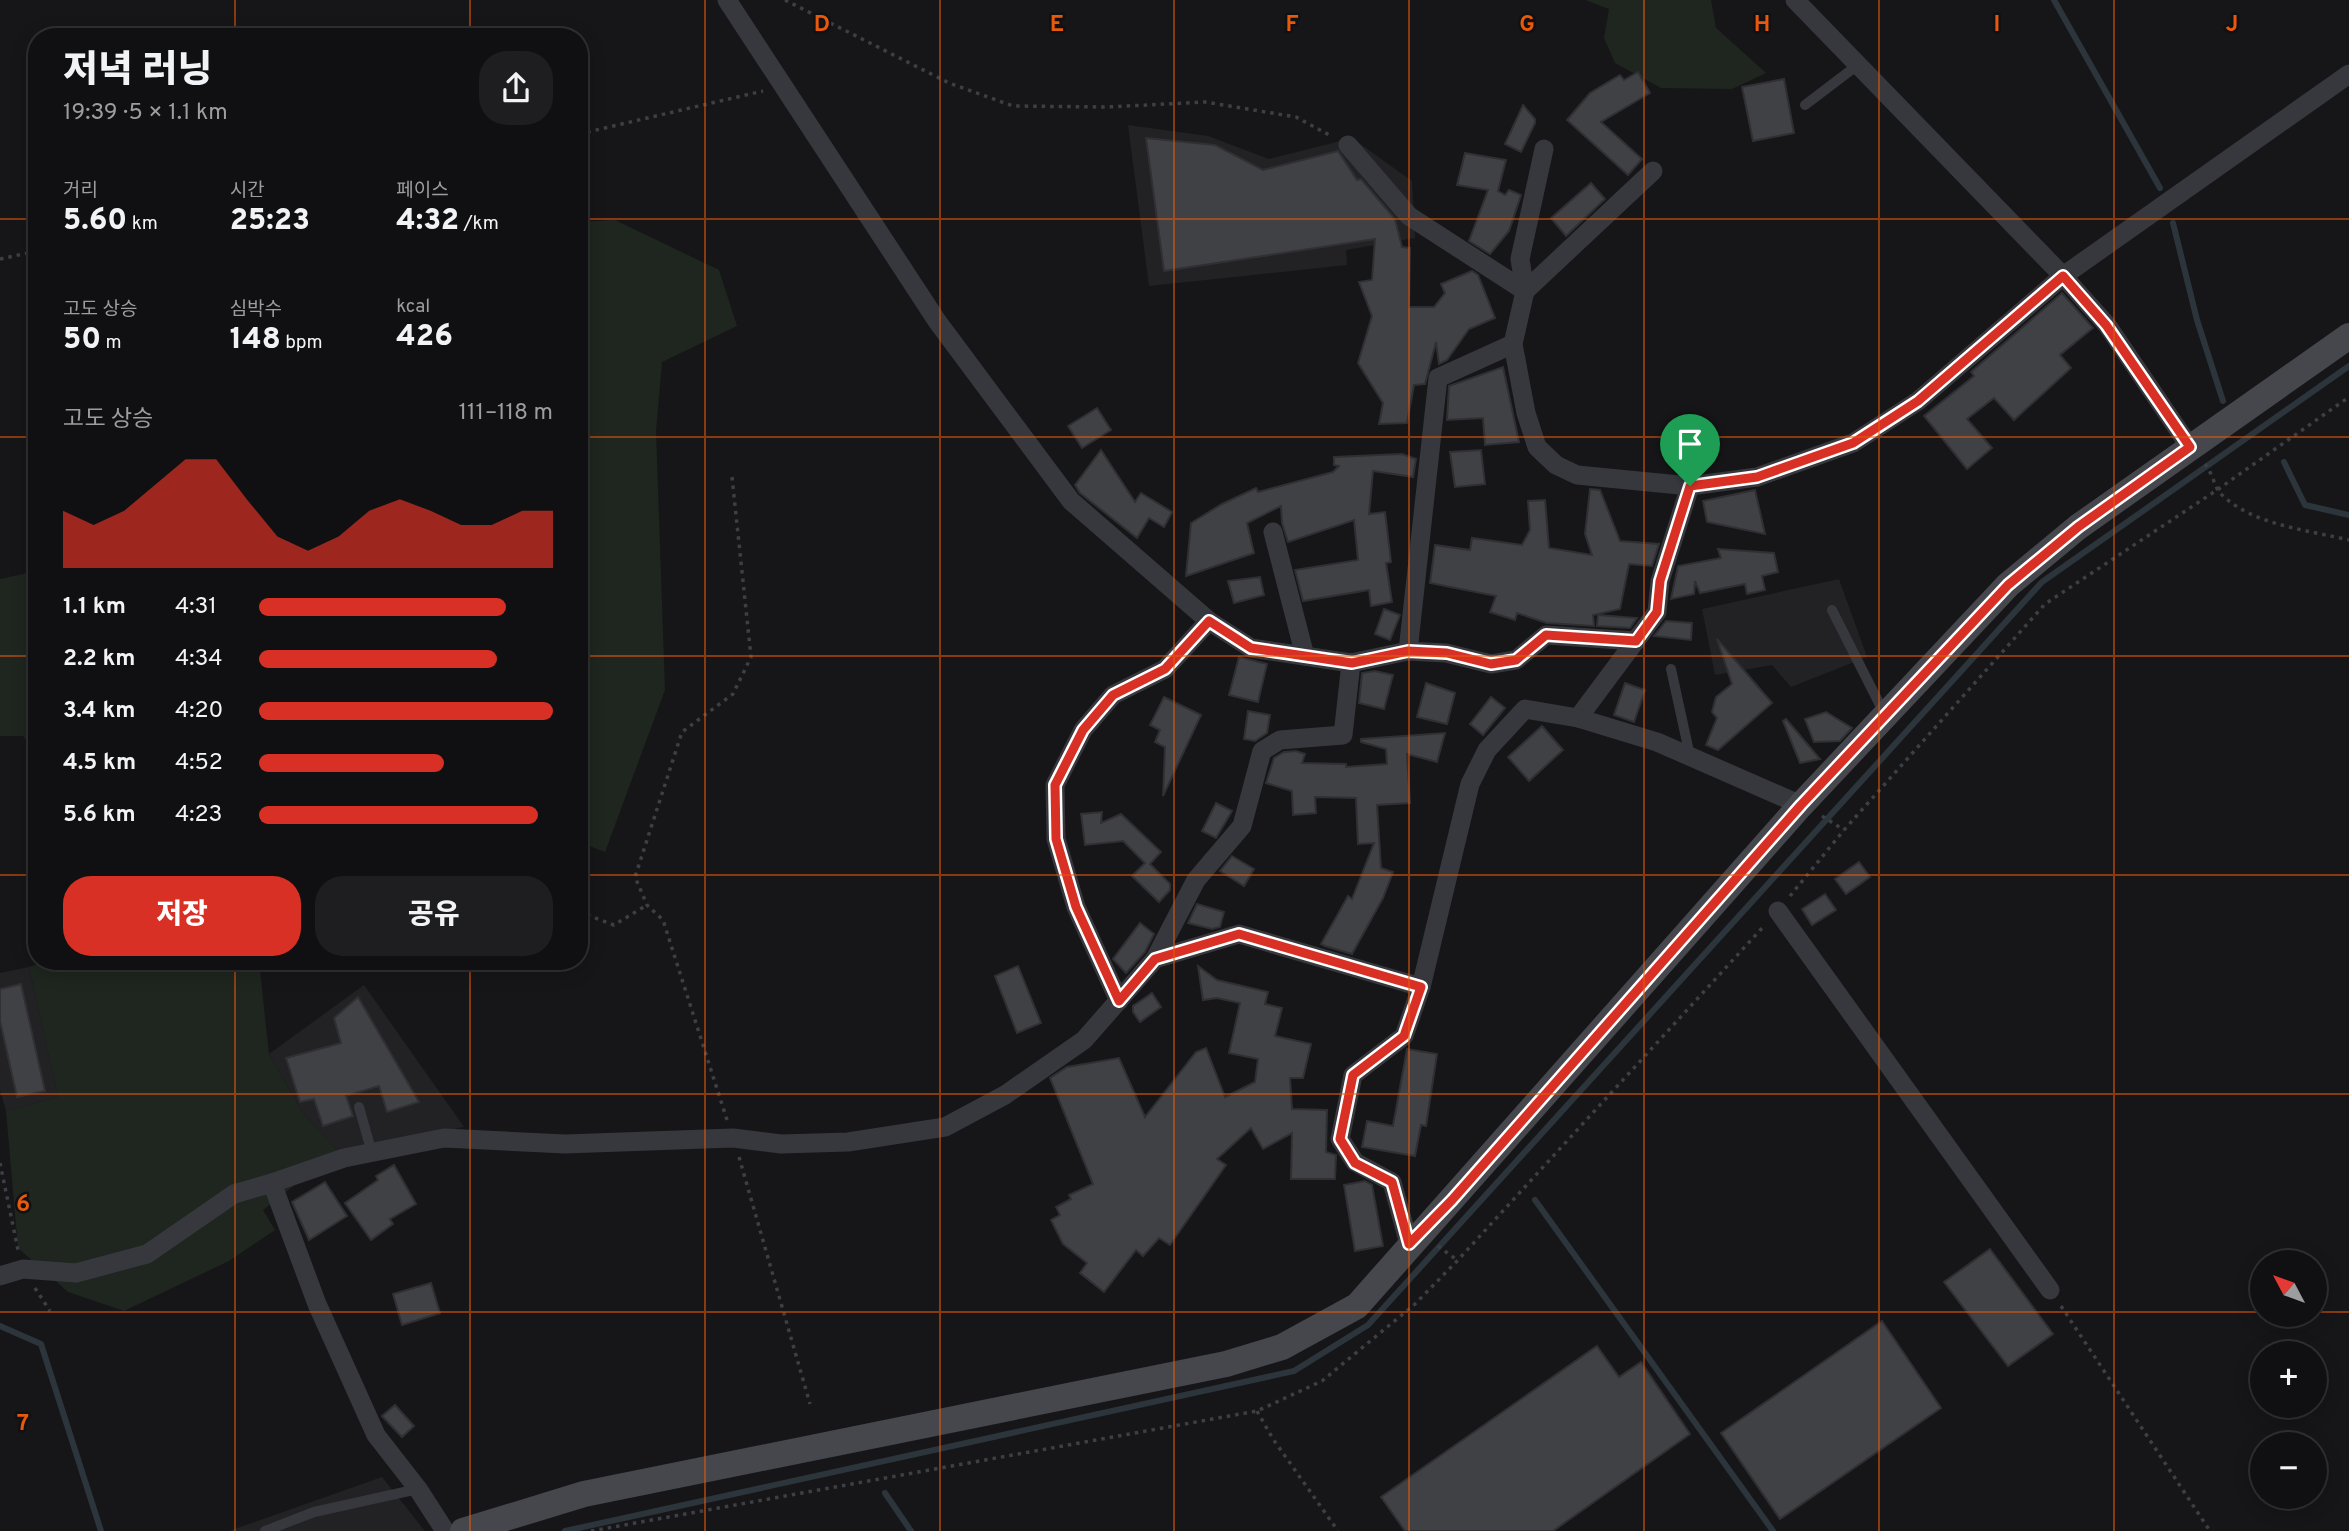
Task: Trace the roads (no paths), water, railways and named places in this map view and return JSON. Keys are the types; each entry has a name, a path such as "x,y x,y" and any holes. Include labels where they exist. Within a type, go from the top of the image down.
{"street":[{"path":"727,0 786,86 937,321 1071,501 1209,621 1251,648 1352,663 1408,651 1447,653 1491,664 1516,660 1546,635 1636,641"},
{"path":"1795,0 2063,276 2106,325 2190,447"},
{"path":"1544,149 1520,258 1525,290 1513,344 1526,413 1537,447 1556,464 1577,475 1690,486 1757,477 1853,443 1918,401 2063,276 2349,75"},
{"path":"1348,145 1409,216 1525,290"},
{"path":"1525,290 1653,171"},
{"path":"463,1531 584,1494 1226,1364 1282,1347 1357,1306 1409,1244 1462,1189 1808,808 1886,716 2008,585 2078,527 2349,337"},
{"path":"1408,651 1438,378 1513,344"},
{"path":"1578,718 1657,612 1660,581 1690,486"},
{"path":"1273,532 1305,656"},
{"path":"1119,1001 1076,907 1056,839 1055,785 1083,730 1113,695 1165,669 1209,621"},
{"path":"0,1276 23,1269 76,1273 147,1254 234,1194 344,1158 444,1138 565,1144 733,1138 781,1144 848,1142 946,1127 1005,1094 1084,1040 1119,1001 1155,959 1196,880 1242,826 1262,751 1280,740 1343,735 1352,663"},
{"path":"1409,1244 1392,1182 1355,1163 1340,1139 1353,1075 1404,1036 1421,987 1470,784 1487,750 1525,709 1578,718 1657,742 1808,808"},
{"path":"1778,911 2050,1290"},
{"path":"1155,959 1239,934 1421,987"},
{"path":"272,1183 317,1304 376,1435 418,1489 445,1531"}],"lane":[{"path":"1805,105 1859,64"},
{"path":"1832,610 1886,716"},
{"path":"1671,669 1690,757"},
{"path":"359,1107 372,1153"},
{"path":"265,1531 314,1512 418,1489"}],"waterway":[{"path":"2054,0 2160,188"},
{"path":"2173,223 2197,320 2223,401"},
{"path":"565,1531 1294,1371 1368,1325 2042,582 2349,366"},
{"path":"2284,462 2305,505 2349,515"},
{"path":"1535,1200 1773,1531"},
{"path":"0,1326 41,1344 101,1531"},
{"path":"885,1493 911,1531"}]}
